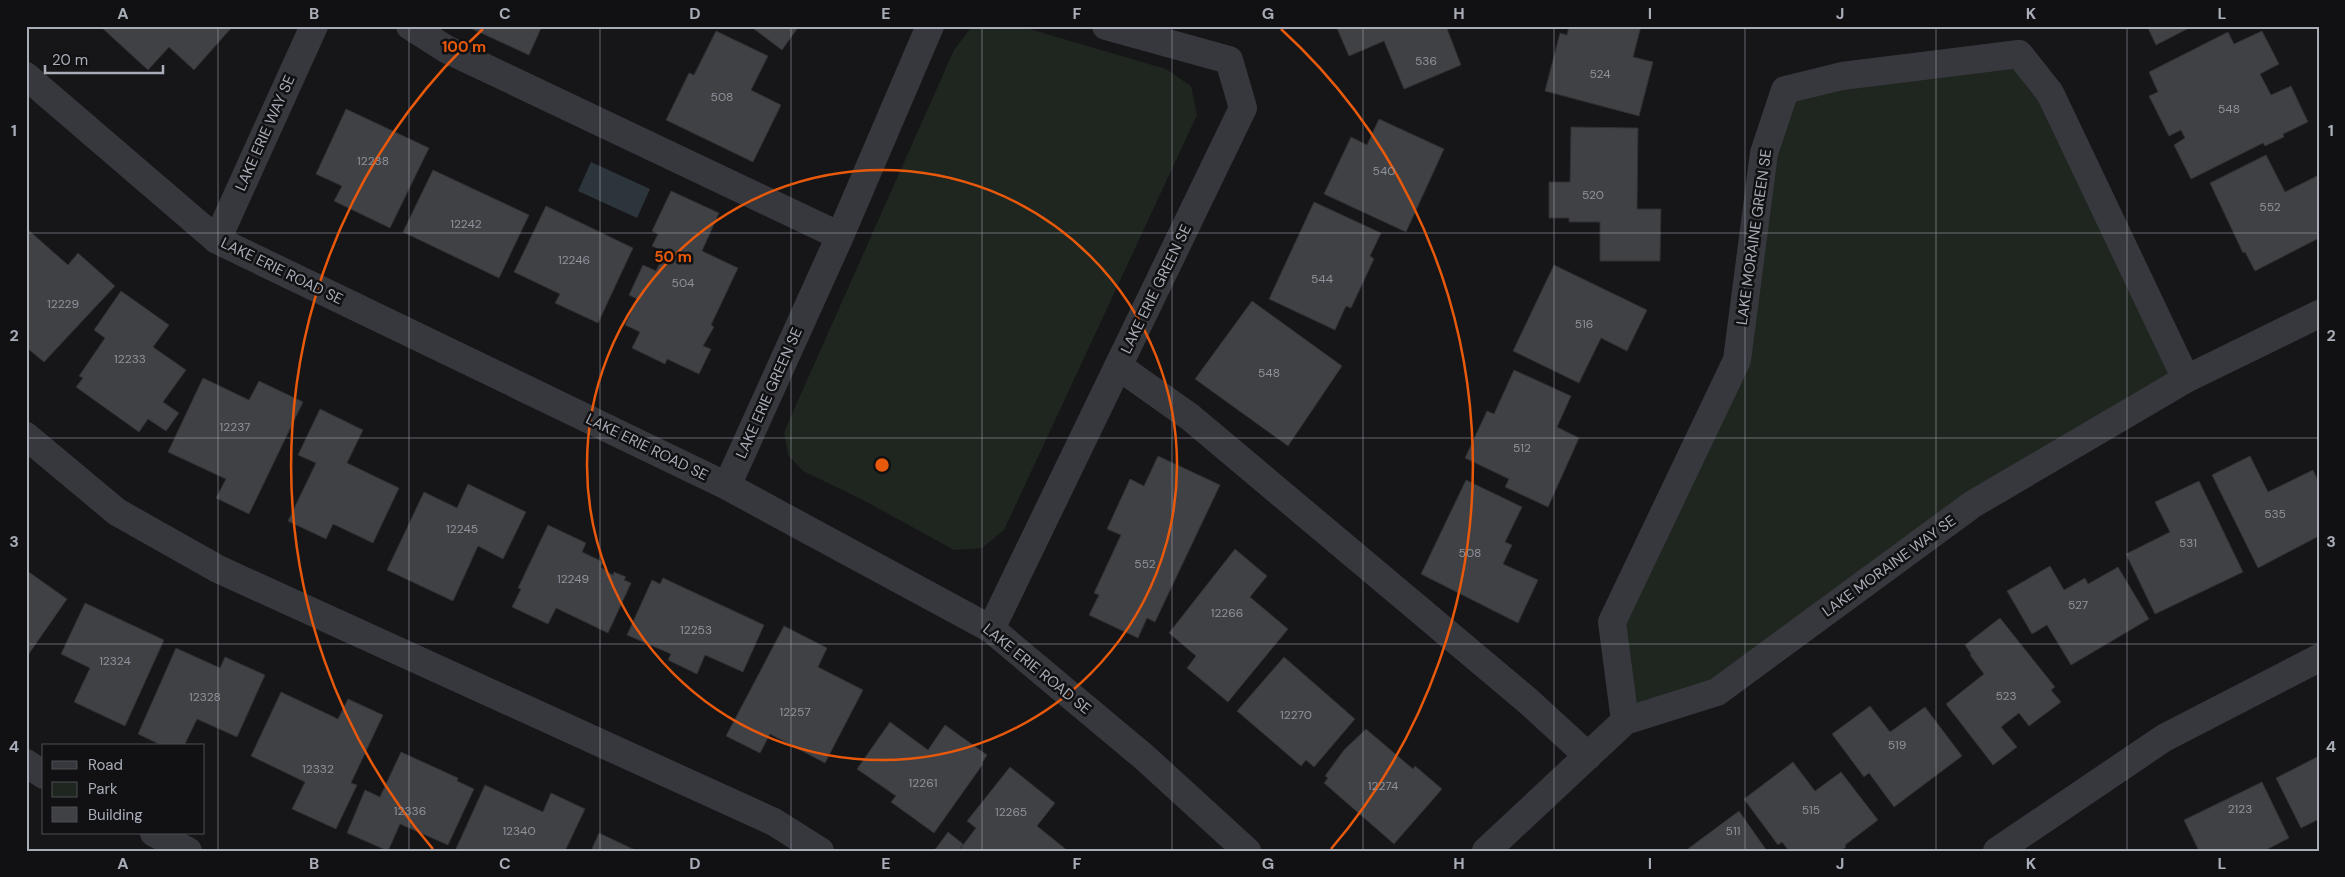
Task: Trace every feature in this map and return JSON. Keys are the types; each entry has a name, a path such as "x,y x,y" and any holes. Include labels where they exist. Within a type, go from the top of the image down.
{"street":[{"name":"LAKE ERIE WAY SE","path":"217,240 314,26"},
{"path":"410,26 446,49 840,236"},
{"name":"LAKE ERIE GREEN SE","path":"727,486 840,236 930,26"},
{"name":"LAKE ERIE GREEN SE","path":"991,629 1243,108 1229,60 1106,26"},
{"name":"LAKE MORAINE GREEN SE","path":"1625,721 1612,622 1737,360 1764,153 1785,90 1842,76 2019,54 2050,93 2186,379"},
{"name":"LAKE ERIE ROAD SE","path":"26,76 217,240 727,486 991,629 1144,757 1248,851"},
{"name":"LAKE MORAINE WAY SE","path":"1486,851 1625,721 1717,692 1973,504 2186,379 2319,314"},
{"path":"1118,366 1190,417 1528,701 1588,756"},
{"path":"26,436 118,512 218,569 774,822 820,851"},
{"path":"1997,851 2164,738 2319,658"},
{"path":"26,764 42,774"},
{"path":"156,834 188,851"}],"green space":[{"path":"979,26 1019,26 1166,69 1191,86 1197,115 1004,530 982,548 954,550 865,501 803,471 788,455 784,432 954,50 970,29"},
{"path":"2019,54 2186,379 1973,504 1717,692 1625,721 1612,622 1737,360 1785,90"}],"shaded area":[{"path":"591,162 650,189 637,218 578,191"}],"building":[{"path":"100,26 233,26 194,70 169,47 148,70"},
{"path":"466,26 542,26 529,55"},
{"path":"750,26 799,26 782,50"},
{"path":"1336,26 1446,26 1461,65 1404,89 1384,41 1349,56"},
{"path":"1569,26 1641,26 1633,57 1653,62 1639,116 1545,91 1560,33 1567,35"},
{"path":"2147,26 2193,26 2156,45"},
{"path":"716,31 768,56 751,90 781,105 753,162 666,120 689,73 694,75"},
{"path":"2262,31 2279,64 2260,74 2271,95 2291,86 2308,122 2283,134 2284,137 2265,146 2263,143 2191,179 2174,145 2185,138 2181,130 2169,136 2149,96 2158,92 2149,72 2228,32 2234,44"},
{"path":"346,109 429,148 390,228 334,201 342,186 316,174"},
{"path":"1379,119 1444,149 1406,232 1324,194 1351,137 1367,145"},
{"path":"1571,127 1638,128 1637,209 1661,209 1660,261 1600,261 1600,222 1569,222 1569,218 1549,218 1549,182 1570,182"},
{"path":"2266,155 2285,192 2319,175 2319,238 2255,271 2245,252 2243,253 2210,183"},
{"path":"433,170 529,215 499,278 403,232"},
{"path":"671,191 719,213 702,251 738,268 711,325 714,327 703,346 711,349 699,374 667,359 665,364 632,348 640,332 625,325 637,299 629,295 643,265 656,271 665,252 652,246 658,234 652,231"},
{"path":"1314,202 1381,233 1370,256 1374,259 1351,308 1346,306 1335,330 1269,299"},
{"path":"546,206 633,248 598,323 555,303 560,294 514,272"},
{"path":"26,228 68,265 78,253 115,286 44,362 26,347"},
{"path":"1554,265 1647,310 1627,351 1601,338 1579,383 1513,351"},
{"path":"121,291 169,325 153,347 186,370 163,402 179,413 166,431 148,419 139,432 76,387 83,378 79,376 105,338 94,330"},
{"path":"1252,301 1342,366 1288,446 1195,379"},
{"path":"1514,370 1571,396 1557,427 1579,438 1548,507 1505,487 1509,479 1465,458 1487,411 1494,414"},
{"path":"203,378 249,400 259,381 303,402 249,514 216,498 226,479 168,452"},
{"path":"320,409 363,430 347,463 399,488 373,543 333,524 326,539 288,521 316,463 298,455"},
{"path":"1158,456 1220,485 1155,622 1147,618 1138,638 1089,615 1099,595 1094,593 1121,535 1107,529 1130,479 1144,486"},
{"path":"2250,456 2268,492 2313,470 2319,483 2319,536 2258,568 2212,475"},
{"path":"1466,480 1522,507 1505,542 1512,545 1503,564 1538,580 1518,623 1421,574"},
{"path":"2199,481 2243,572 2155,614 2126,554 2170,532 2155,502"},
{"path":"468,484 526,512 503,559 478,546 453,601 387,570 424,492 457,508"},
{"path":"548,525 586,543 582,552 603,562 601,567 609,573 613,575 614,572 626,577 624,580 631,583 608,633 556,608 548,624 512,607 521,589 518,588"},
{"path":"1235,549 1267,576 1250,597 1288,629 1228,702 1187,668 1196,656 1169,633"},
{"path":"2050,566 2064,590 2085,578 2088,584 2118,567 2149,619 2071,665 2047,625 2032,634 2007,591"},
{"path":"26,570 67,599 26,658"},
{"path":"663,578 764,625 743,672 705,655 697,674 668,660 671,654 627,635 652,580 660,584"},
{"path":"85,603 164,640 125,726 74,702 90,668 61,654"},
{"path":"2000,618 2055,687 2051,690 2061,702 2029,726 2019,713 2001,727 2017,747 1993,765 1946,704 1984,674 1965,645"},
{"path":"784,626 827,648 818,667 863,690 825,763 770,734 760,753 726,736"},
{"path":"176,648 220,668 225,657 265,675 237,737 197,719 185,744 159,744 138,734"},
{"path":"1284,657 1355,719 1314,767 1306,760 1301,766 1237,711"},
{"path":"281,692 338,719 348,699 383,715 351,783 357,785 336,829 292,809 305,782 251,756"},
{"path":"1870,706 1890,732 1925,707 1962,756 1894,807 1869,773 1864,777 1832,734"},
{"path":"890,722 928,750 945,725 987,755 983,764 934,833 891,802 896,796 857,769"},
{"path":"1366,729 1413,769 1415,766 1442,789 1394,844 1324,783 1328,778 1325,776 1344,750"},
{"path":"401,752 458,778 457,781 474,789 448,845 400,824 388,851 347,833 365,790 380,797"},
{"path":"2319,756 2319,819 2301,828 2276,778"},
{"path":"1793,762 1815,791 1841,772 1878,820 1845,845 1846,847 1841,851 1789,851 1782,842 1778,845 1744,799"},
{"path":"1010,767 1055,803 1037,826 1068,851 963,851 960,849 976,828 967,821"},
{"path":"2262,782 2289,838 2264,851 2199,851 2184,820"},
{"path":"485,785 543,812 551,793 585,809 565,851 455,851"},
{"path":"1739,811 1767,851 1685,851"},
{"path":"948,832 963,844 960,849 963,851 934,851"},
{"path":"599,833 637,851 591,851"}]}
